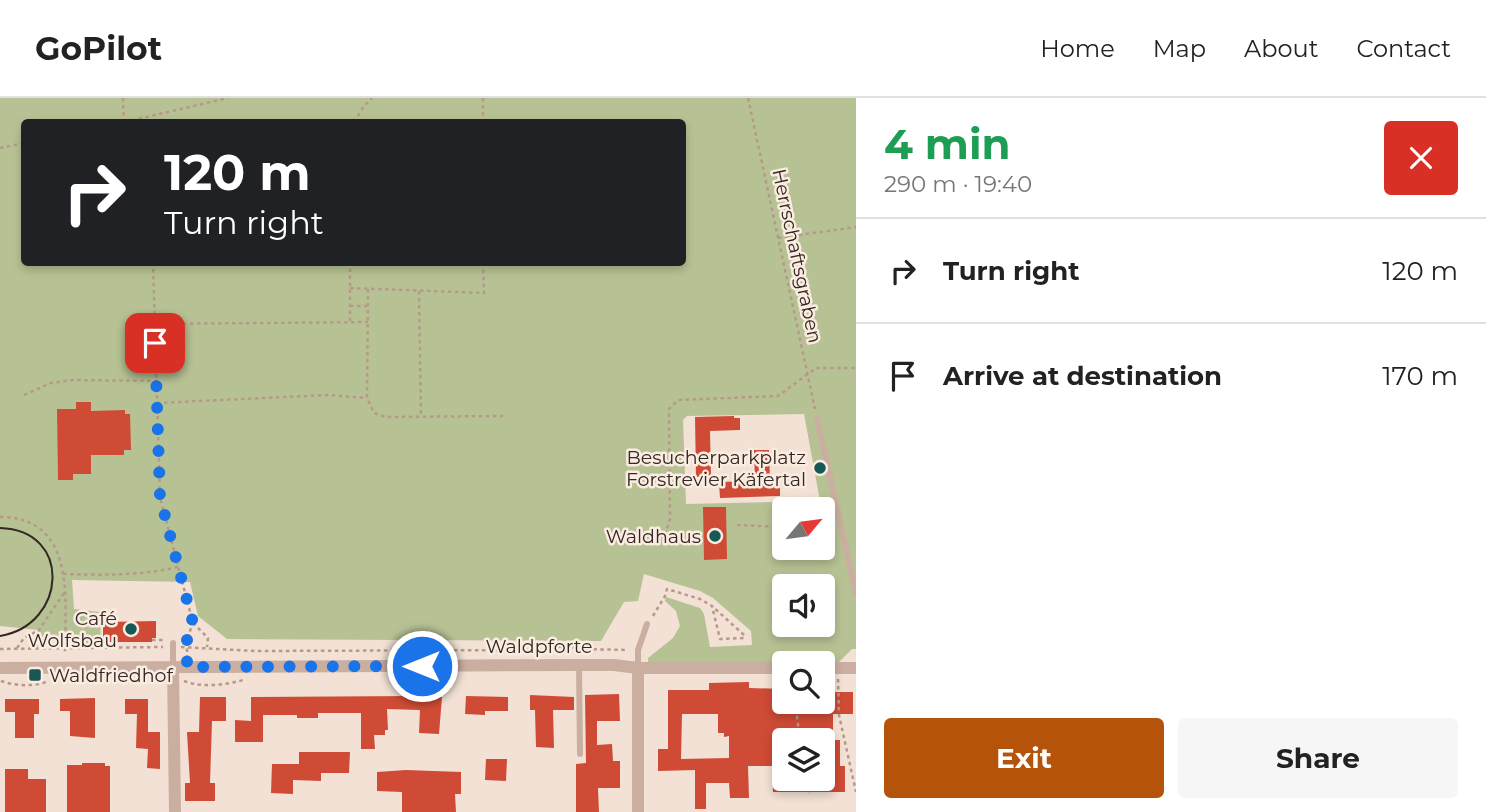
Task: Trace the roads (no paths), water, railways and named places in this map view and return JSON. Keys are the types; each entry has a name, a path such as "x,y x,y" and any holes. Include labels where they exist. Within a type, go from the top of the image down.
{"street":[{"name":"Waldpforte","path":"0,668 579,665 772,668"},
{"path":"175,812 180,667"},
{"path":"638,668 638,812"},
{"path":"835,668 856,668"}],"lane":[{"path":"817,419 856,594"},
{"path":"638,668 638,650 647,624"},
{"path":"174,645 180,667"},
{"path":"579,665 580,754"}],"tram line":[{"path":"0,528 24,533 40,544 50,560 52,579 49,598 39,615 22,628 0,636"}],"place":[{"name":"Besucherparkplatz Forstrevier Käfertal","path":"820,468"},
{"name":"Waldhaus","path":"715,536"},
{"name":"Café Wolfsbau","path":"131,629"},
{"name":"Waldfriedhof","path":"35,675"}]}
